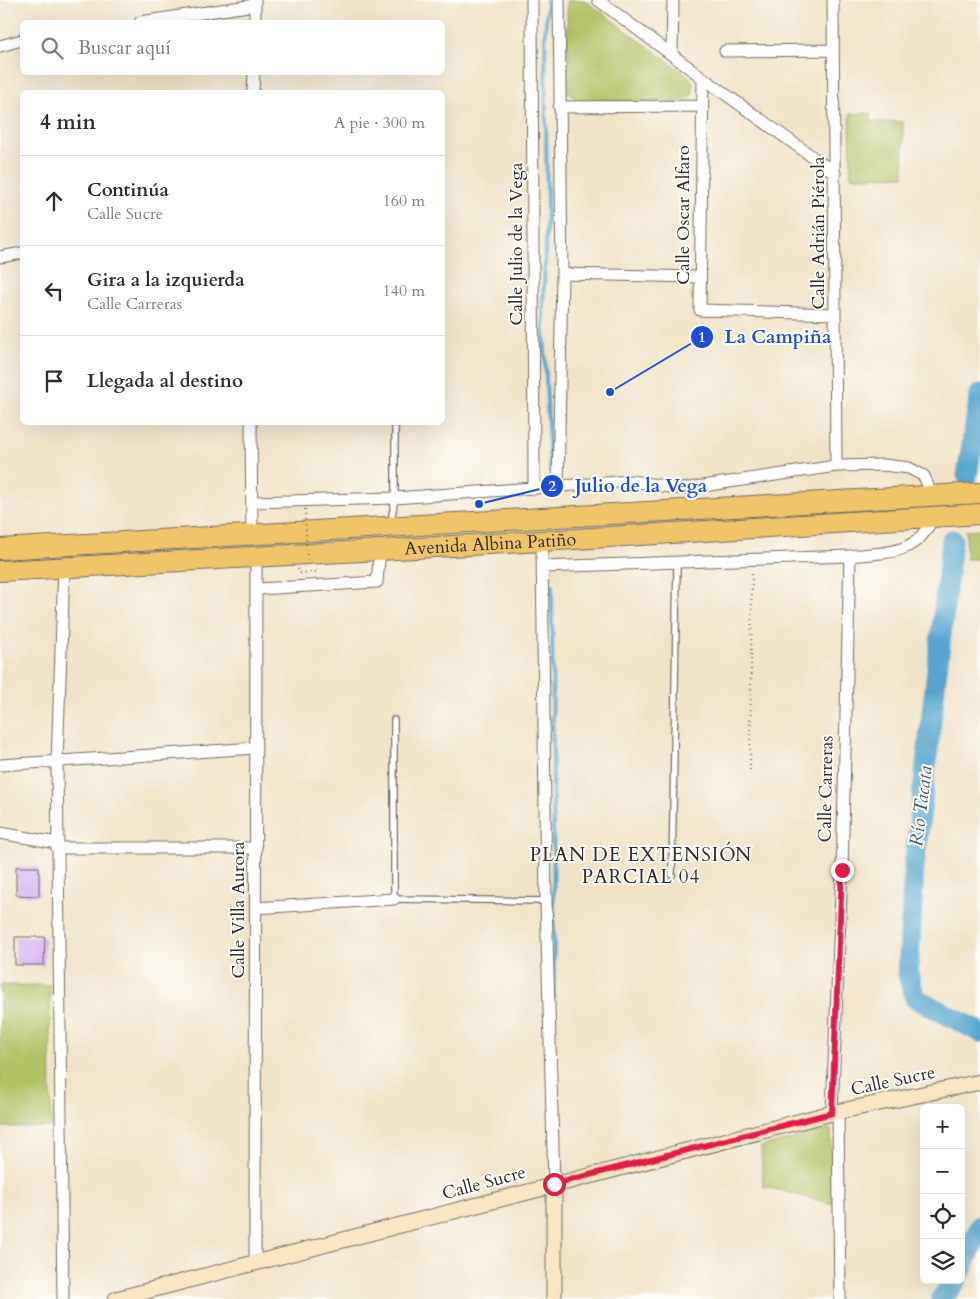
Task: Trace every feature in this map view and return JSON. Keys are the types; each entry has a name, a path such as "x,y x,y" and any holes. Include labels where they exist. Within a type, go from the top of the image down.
{"highway":[{"name":"Avenida Albina Patiño","path":"0,549 980,493"},
{"name":"Avenida Albina Patiño","path":"0,571 542,541 980,514"}],"main road":[{"name":"Calle Sucre","path":"116,1299 835,1112 980,1082"},
{"path":"554,1184 554,1299"}],"street":[{"name":"Calle Julio de la Vega","path":"532,0 534,489"},
{"path":"558,488 562,274 559,0"},
{"path":"598,0 835,173"},
{"path":"672,55 673,0"},
{"name":"Calle Adrián Piérola","path":"833,0 836,466"},
{"path":"152,20 255,3 255,20"},
{"path":"0,46 20,41"},
{"path":"725,51 833,50"},
{"path":"253,90 254,75"},
{"name":"Calle Oscar Alfaro","path":"703,78 701,106 700,310 835,314"},
{"path":"559,107 701,106"},
{"path":"0,257 20,253"},
{"path":"562,274 700,277"},
{"path":"251,425 252,535"},
{"path":"252,502 395,498 558,488 630,481 683,490 836,466 884,465 909,468 924,476 932,496"},
{"path":"543,566 850,556 900,550 915,543 928,530 933,517"},
{"path":"542,541 546,901 554,1184"},
{"path":"258,589 376,582 380,550"},
{"name":"Calle Carreras","path":"840,1299 835,1112 850,556"},
{"name":"Calle Villa Aurora","path":"256,557 258,589 256,748 256,1264"},
{"path":"63,1299 57,762 64,567"},
{"path":"0,765 256,748"},
{"path":"0,833 57,845 256,848"},
{"path":"256,908 394,899"}],"lane":[{"path":"390,527 395,498 395,425"},
{"path":"672,875 677,563"},
{"path":"394,720 394,899 546,901"}],"path":[{"path":"305,509 307,568"},
{"path":"750,770 752,560"}],"green space":[{"path":"567,0 584,0 687,75 693,82 692,95 686,99 674,102 578,100 568,92"},
{"path":"871,113 871,122 903,122 904,176 851,177 850,114"},
{"path":"980,529 980,559 966,559 966,530"},
{"path":"0,985 50,985 51,1127 0,1127"},
{"path":"831,1129 833,1204 763,1186 761,1147"}],"building":[{"path":"16,867 39,867 39,896 16,895"},
{"path":"15,937 45,937 44,965 15,965"}],"waterway":[{"path":"547,0 545,41 547,209 543,308 550,470"},
{"name":"Río Tacata","path":"967,475 980,394"},
{"name":"Río Tacata","path":"952,540 914,868 908,974 915,998 980,1032"},
{"path":"552,585 554,997"},
{"name":"Río Tacata","path":"965,1262 980,1226"},
{"name":"Río Tacata","path":"941,1299 954,1284"}],"place":[{"name":"La Campiña","path":"610,392"},
{"name":"Julio de la Vega","path":"479,504"}],"district":[{"name":"PLAN DE EXTENSIÓN PARCIAL 04","path":"641,866"}],"route":[{"path":"554,1184 832,1113 842,870"}]}
